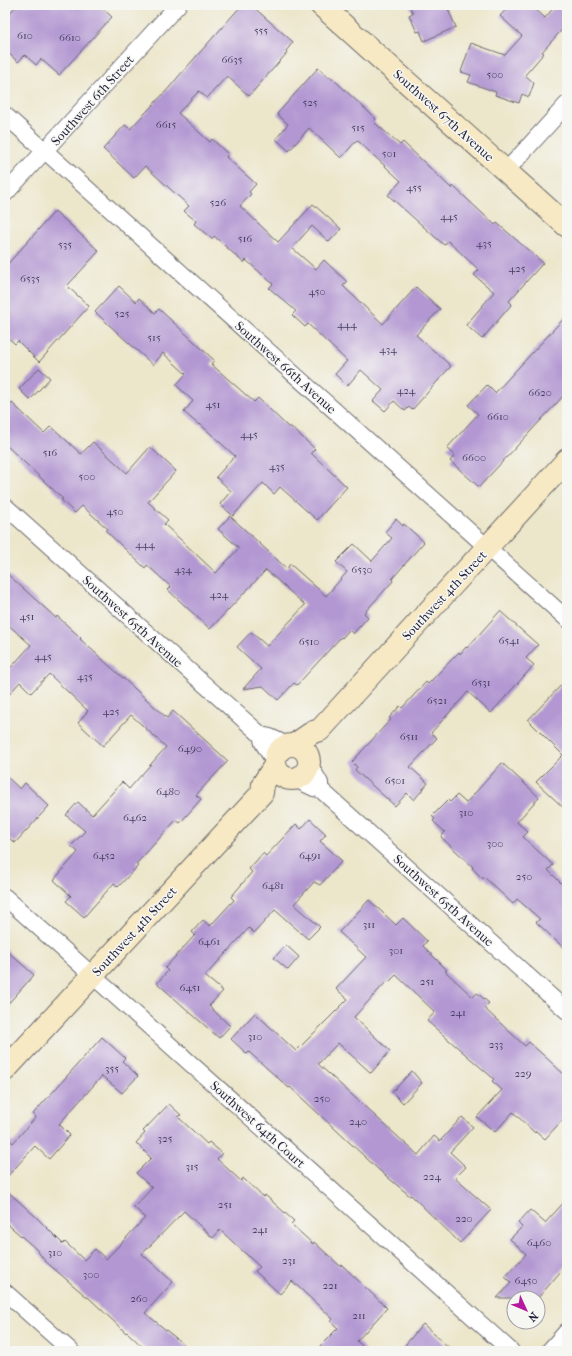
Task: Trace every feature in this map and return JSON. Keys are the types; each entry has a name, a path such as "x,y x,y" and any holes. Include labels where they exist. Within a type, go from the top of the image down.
{"street":[{"name":"Southwest 6th Street","path":"5,194 178,5"},
{"name":"Southwest 67th Avenue","path":"331,8 567,226"},
{"path":"506,171 567,104"},
{"name":"Southwest 66th Avenue","path":"5,115 567,619"},
{"name":"Southwest 4th Street","path":"262,793 269,791 298,762 313,732 320,730 567,460"},
{"name":"Southwest 65th Avenue","path":"5,506 261,735 270,737 298,762 314,788 320,789 567,1011"},
{"name":"Southwest 65th Avenue","path":"261,735 263,743 275,764"},
{"name":"Southwest 4th Street","path":"5,1070 262,793 264,784 275,764 276,757 279,752 298,762"},
{"name":"Southwest 64th Court","path":"5,897 511,1351"},
{"path":"5,1292 71,1351"},
{"path":"549,1351 567,1331"}],"building":[{"path":"17,5 99,5 112,17 59,75 41,59 36,65 25,55 18,62 5,50 5,18"},
{"path":"242,5 251,5 293,42 286,51 287,53 249,96 227,76 207,98 199,91 178,113 210,142 212,139 228,154 226,157 256,184 249,192 251,194 240,206 278,242 313,204 341,229 329,242 312,226 292,248 316,269 324,260 347,282 343,286 383,324 416,287 440,309 416,335 451,366 412,410 409,407 405,411 394,401 385,411 373,401 383,390 361,370 347,386 335,374 347,361 308,324 305,327 292,315 296,311 269,288 273,284 246,260 244,263 214,236 212,239 194,224 196,221 184,211 189,206 145,166 134,178 103,149 125,125 130,129 169,88"},
{"path":"409,5 446,5 456,27 424,41 420,31 417,32 409,15 413,13"},
{"path":"510,5 531,5 545,18 556,5 567,5 567,24 542,52 544,53 525,75 534,83 529,97 522,94 519,103 495,95 496,92 468,82 471,75 461,72 471,43 505,55 522,36 500,16"},
{"path":"318,68 330,78 331,77 376,119 374,122 400,145 403,142 452,189 453,186 495,225 497,223 543,263 509,301 512,304 482,339 466,325 494,292 474,275 479,270 448,241 444,245 388,195 401,181 357,140 341,158 309,128 289,151 276,139 288,124 277,114"},
{"path":"55,211 99,251 67,286 89,306 39,362 18,341 15,344 5,335 5,267"},
{"path":"119,286 136,302 139,298 155,313 159,309 214,360 211,364 254,402 258,398 289,428 290,426 315,449 311,453 347,487 317,520 280,487 274,494 263,483 233,516 220,504 231,491 216,477 235,456 200,424 199,425 184,412 193,401 176,385 186,374 163,353 153,365 95,312"},
{"path":"567,315 567,392 479,487 450,461 455,455 447,448 478,414 468,405 487,385 495,393"},
{"path":"39,368 50,378 30,400 19,389"},
{"path":"12,403 44,433 51,426 81,454 93,442 127,473 150,447 176,471 148,502 168,520 164,524 216,573 239,548 218,529 230,516 287,569 290,564 326,596 347,572 336,562 354,544 372,561 392,538 385,532 396,519 403,526 404,524 424,542 392,579 393,581 364,613 368,617 353,634 349,630 342,638 341,637 297,685 294,683 278,700 263,686 243,689 261,669 237,647 251,632 267,646 305,605 266,570 210,629 168,590 171,587 147,565 145,568 106,531 108,529 82,506 75,513 61,500 63,499 5,444 5,411"},
{"path":"5,572 56,618 57,616 81,638 80,639 167,718 173,711 228,761 196,795 201,799 180,823 176,820 136,864 138,866 118,887 114,883 84,917 66,901 71,896 54,880 78,852 71,846 85,831 66,815 78,802 92,815 122,782 129,789 166,747 131,715 103,746 78,723 88,711 49,674 31,693 20,682 5,699 5,674 31,645 5,622"},
{"path":"500,611 538,645 526,658 534,665 491,713 468,692 431,733 437,738 410,767 428,783 414,800 407,793 395,806 355,770 357,767 352,762 391,719 389,718 400,706 402,708 426,682 428,684 459,652 460,654 466,647 467,648"},
{"path":"567,679 567,811 536,782 563,755 528,720"},
{"path":"502,763 539,797 517,822 528,832 523,837 553,865 548,870 567,889 567,951 536,922 540,919 517,899 513,904 484,877 483,879 472,868 473,867 441,837 445,832 433,821 435,819 432,816 448,800 450,802 457,795 466,803"},
{"path":"5,775 20,789 25,783 49,806 15,843 5,835"},
{"path":"310,819 326,834 320,841 342,861 320,885 314,882 294,904 320,927 308,939 275,910 254,933 249,928 205,976 223,991 209,1006 230,1026 219,1038 157,983 168,971 165,968 195,935 192,932 203,920 210,926 234,900 231,897 252,872 249,869 263,853 266,856 296,824 301,829"},
{"path":"369,900 396,925 403,918 427,941 423,946 447,970 445,971 473,997 477,993 489,1003 484,1008 525,1046 529,1042 567,1077 567,1115 545,1139 536,1131 535,1133 513,1112 495,1132 477,1117 502,1090 492,1081 494,1079 427,1021 435,1012 396,975 389,982 387,981 354,1017 390,1051 371,1073 338,1043 318,1064 418,1155 434,1136 440,1141 462,1117 473,1127 450,1152 466,1167 455,1178 491,1210 460,1243 411,1195 410,1196 379,1170 290,1087 289,1088 249,1052 247,1054 231,1039 255,1013 296,1051 348,999 336,989 366,957 339,932"},
{"path":"286,945 299,957 288,970 274,958"},
{"path":"5,949 34,975 5,1007"},
{"path":"102,1037 125,1058 122,1061 138,1076 122,1093 102,1076 59,1124 70,1135 49,1159 35,1146 5,1179 5,1136 13,1143 36,1117 33,1114"},
{"path":"412,1071 422,1083 403,1103 392,1092"},
{"path":"169,1104 181,1115 178,1117 207,1144 209,1142 222,1153 217,1159 241,1181 243,1178 263,1197 265,1195 294,1221 291,1224 313,1244 314,1242 340,1266 342,1265 387,1308 357,1341 367,1351 315,1351 338,1328 331,1322 333,1319 292,1281 280,1294 255,1271 260,1267 220,1230 213,1238 184,1211 142,1254 173,1282 145,1313 192,1351 147,1351 88,1297 45,1261 36,1249 5,1222 5,1189 63,1244 65,1242 84,1260 95,1249 106,1259 145,1218 134,1207 152,1188 136,1173 151,1158 136,1143 145,1133 143,1131"},
{"path":"567,1199 567,1264 545,1290 506,1290 506,1298 497,1298 511,1283 505,1277 526,1254 510,1239 522,1227 518,1223 530,1210 545,1223"},
{"path":"423,1324 453,1351 400,1351"}]}
